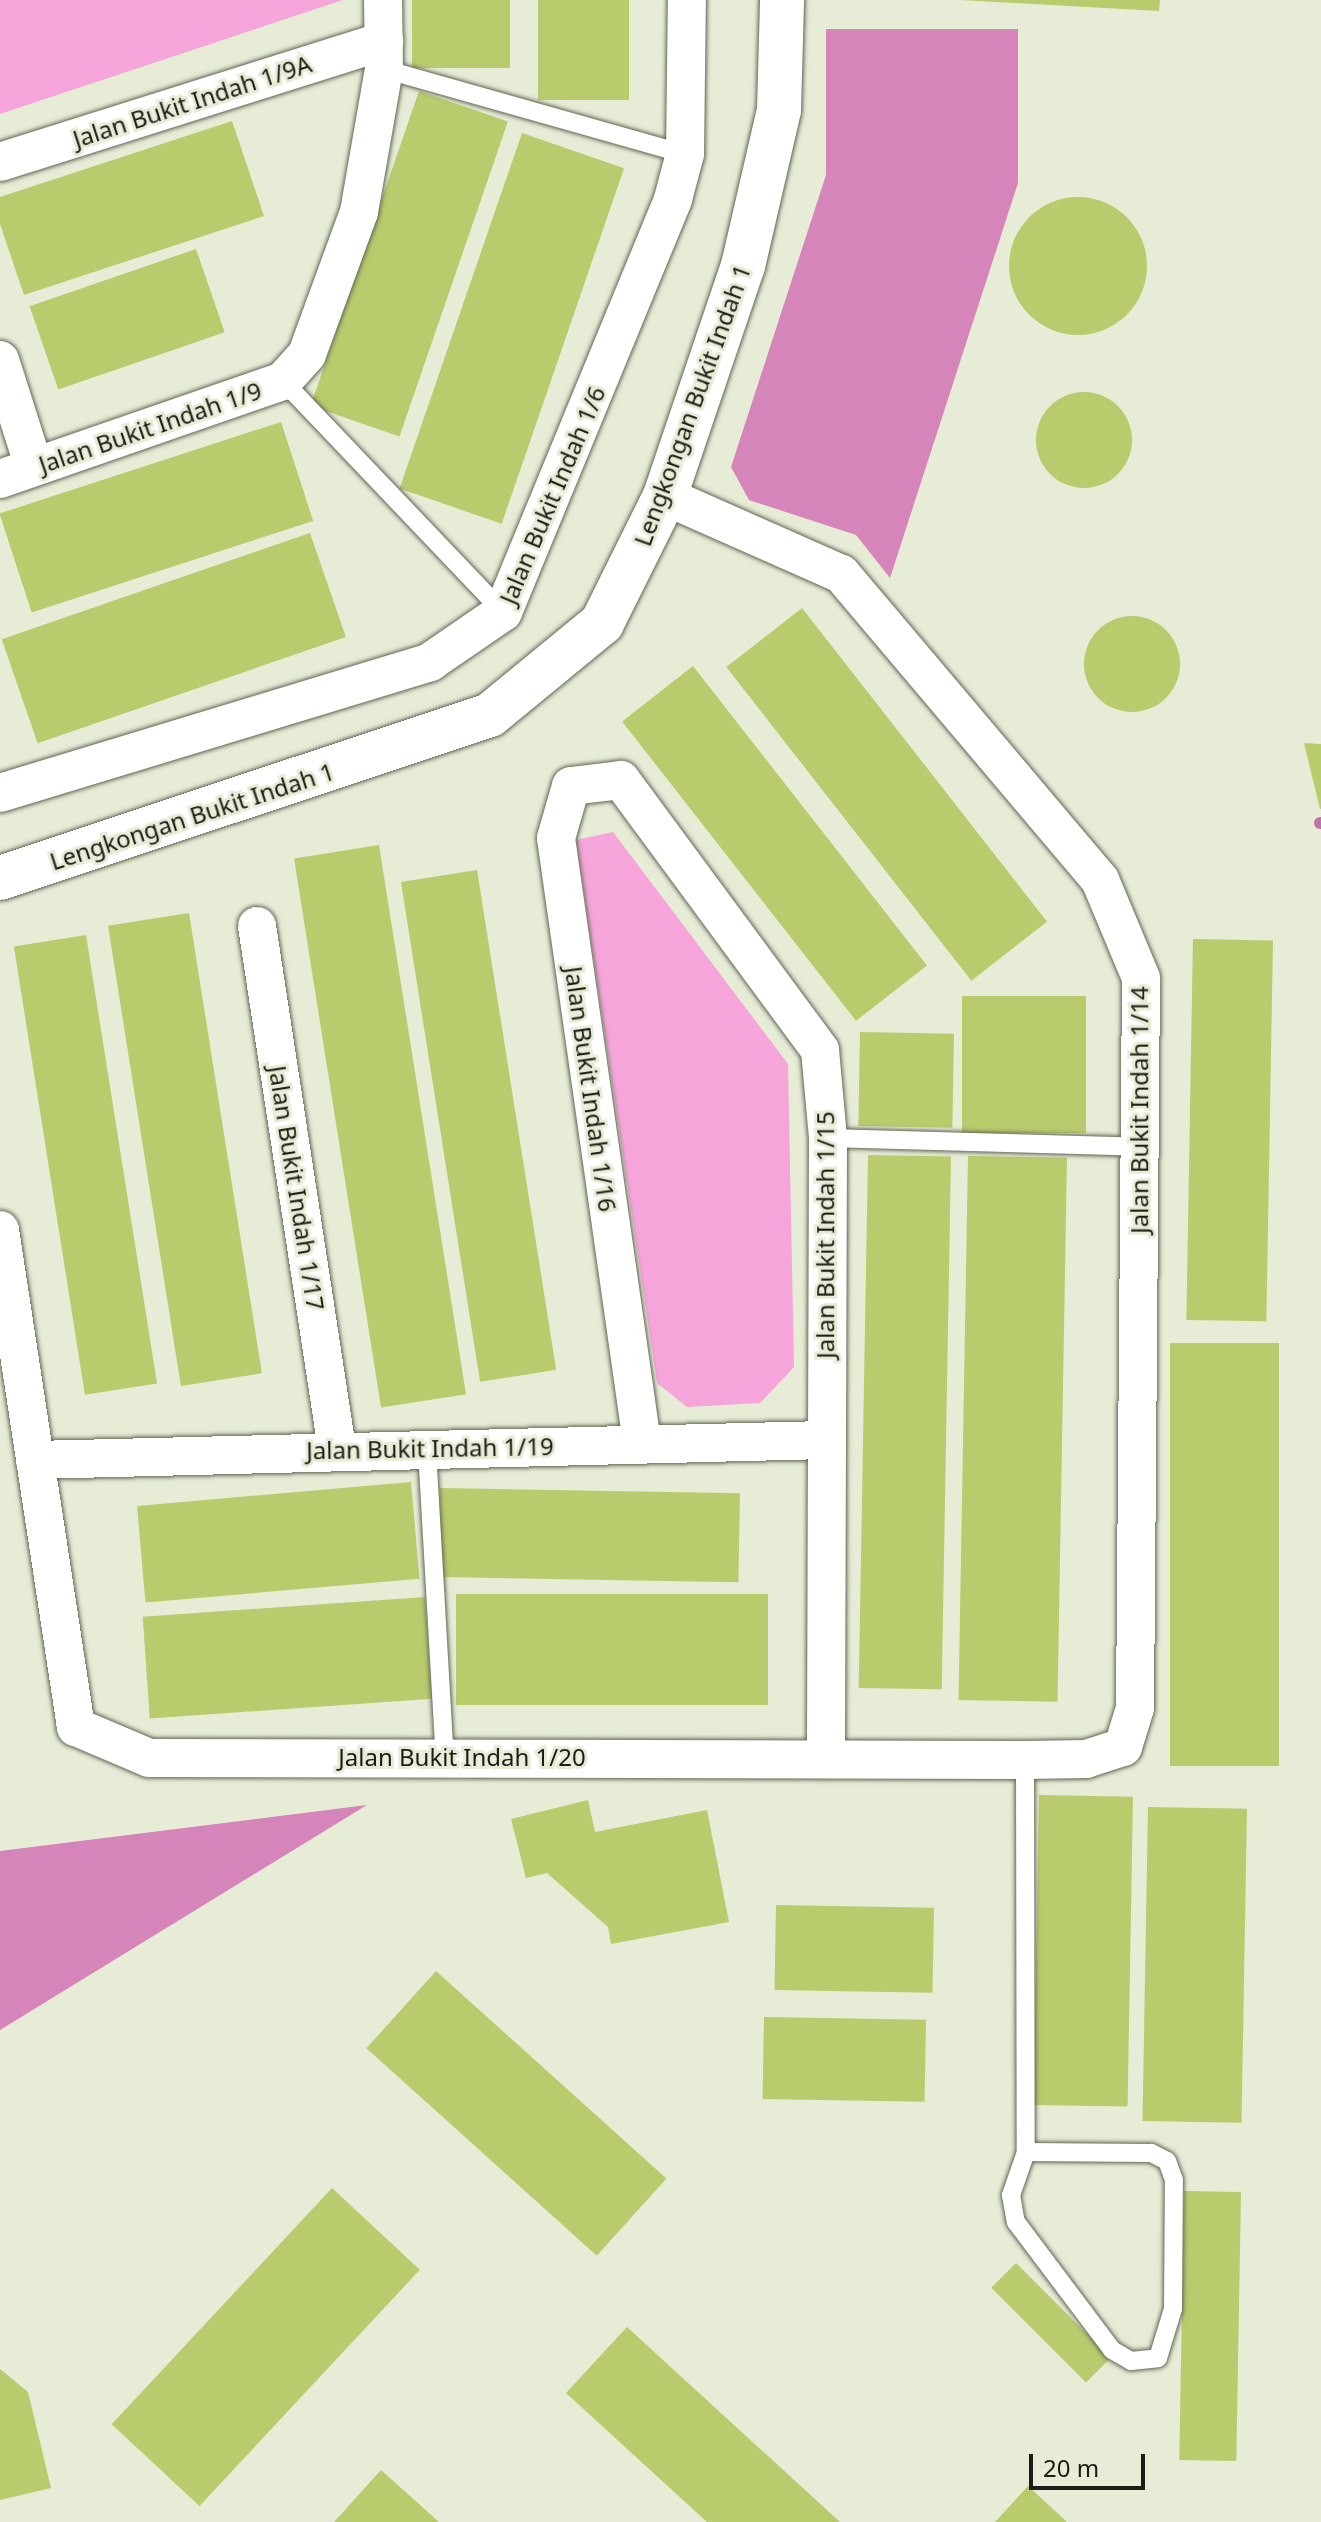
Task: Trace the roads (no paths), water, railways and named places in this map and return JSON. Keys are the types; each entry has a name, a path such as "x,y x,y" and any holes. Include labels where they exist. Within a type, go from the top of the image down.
{"street":[{"name":"Jalan Bukit Indah 1/9","path":"17,473 283,381 307,354 359,212 384,55 383,0"},
{"name":"Jalan Bukit Indah 1/6","path":"0,793 430,662 503,612 685,154 687,0"},
{"name":"Lengkongan Bukit Indah 1","path":"0,878 490,715 602,623 665,496 764,189 779,110 782,0"},
{"name":"Jalan Bukit Indah 1/9A","path":"0,162 384,55"},
{"path":"0,360 17,473"},
{"name":"Jalan Bukit Indah 1/14","path":"665,496 841,574 1100,880 1141,978 1135,1708 1123,1747"},
{"name":"Jalan Bukit Indah 1/15","path":"621,780 820,1050 828,1138 824,1440 826,1755"},
{"name":"Jalan Bukit Indah 1/16","path":"621,780 571,786 556,838 642,1443"},
{"name":"Jalan Bukit Indah 1/17","path":"257,926 337,1449"},
{"path":"0,1230 35,1460"},
{"name":"Jalan Bukit Indah 1/19","path":"35,1460 337,1449 427,1450 824,1440"},
{"name":"Jalan Bukit Indah 1/20","path":"35,1460 76,1727 149,1758 826,1755 1025,1760 1086,1759 1123,1747"}],"lane":[{"path":"384,55 685,154"},
{"path":"283,381 503,612"},
{"path":"828,1138 1141,1147"},
{"path":"427,1450 445,1758"},
{"path":"1025,1760 1026,2152 1011,2195 1016,2222 1112,2350 1131,2361 1158,2358 1173,2309 1174,2180 1167,2161 1151,2153 1026,2152"}]}
